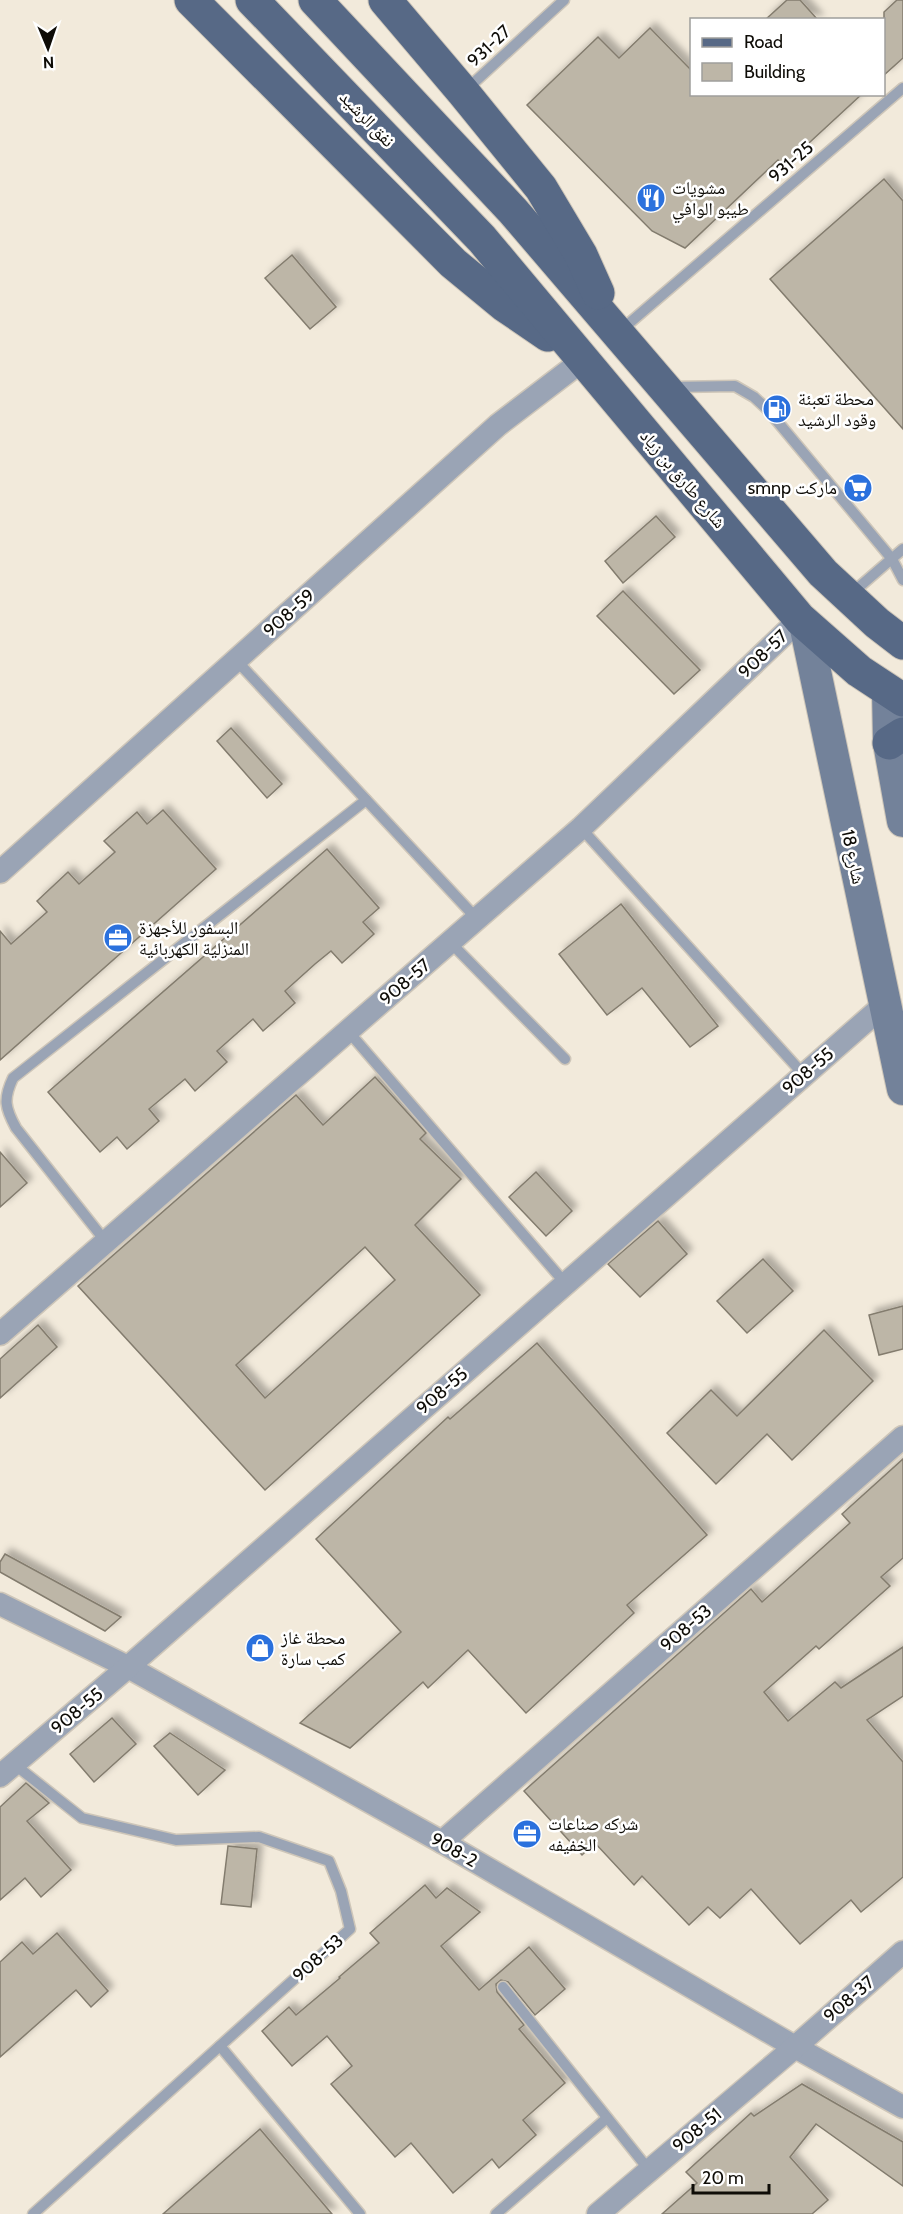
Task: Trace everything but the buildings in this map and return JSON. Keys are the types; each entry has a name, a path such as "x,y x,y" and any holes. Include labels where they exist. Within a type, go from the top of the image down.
{"main road":[{"path":"191,0 453,263 504,305 581,358"},
{"name":"نفق الرشيد","path":"252,0 482,238"},
{"path":"315,0 513,211 823,573 903,643"},
{"path":"385,0 464,92 541,188 581,255 616,330"},
{"name":"شارع طارق بن زياد","path":"482,238 802,621 859,670 896,696"}],"street":[{"name":"908-59","path":"0,872 498,425 581,358"},
{"name":"908-57","path":"0,1334 581,828 802,621"},
{"name":"شارع 18","path":"802,621 903,1087"},
{"path":"896,696 896,739 903,821"},
{"name":"908-55","path":"7,1770 128,1667 884,1005"},
{"name":"908-53","path":"442,1842 903,1437"},
{"name":"908-2","path":"0,1604 128,1667 442,1842 795,2047 903,2107"},
{"name":"908-37","path":"795,2047 903,1952"},
{"name":"908-51","path":"598,2214 795,2047"}],"lane":[{"name":"931-27","path":"464,92 564,0"},
{"name":"931-25","path":"616,330 903,88"},
{"path":"664,387 735,386 754,397 767,409 891,559 903,580"},
{"path":"848,597 903,549"},
{"path":"236,660 477,918"},
{"path":"106,1242 16,1128 7,1112 6,1102 6,1093 13,1078 366,800"},
{"path":"581,828 804,1075"},
{"path":"450,942 565,1059"},
{"path":"348,1031 565,1283"},
{"name":"908-53","path":"7,1770 82,1818 176,1840 259,1837 328,1861 341,1891 350,1929 33,2214"},
{"path":"503,1987 649,2170"},
{"path":"220,2046 360,2214"},
{"path":"496,2214 607,2118"}],"place":[{"name":"مشويات طيبو الوافي","path":"651,198"},
{"name":"محطة تعبئة وقود الرشيد","path":"777,409"},
{"name":"smnp ماركت","path":"858,488"},
{"name":"البسفور للأجهزة المنزلية الكهربائية","path":"118,938"},
{"name":"محطة غاز كمب سارة","path":"260,1648"},
{"name":"شركه صناعات الخفيفه","path":"527,1834"}]}
